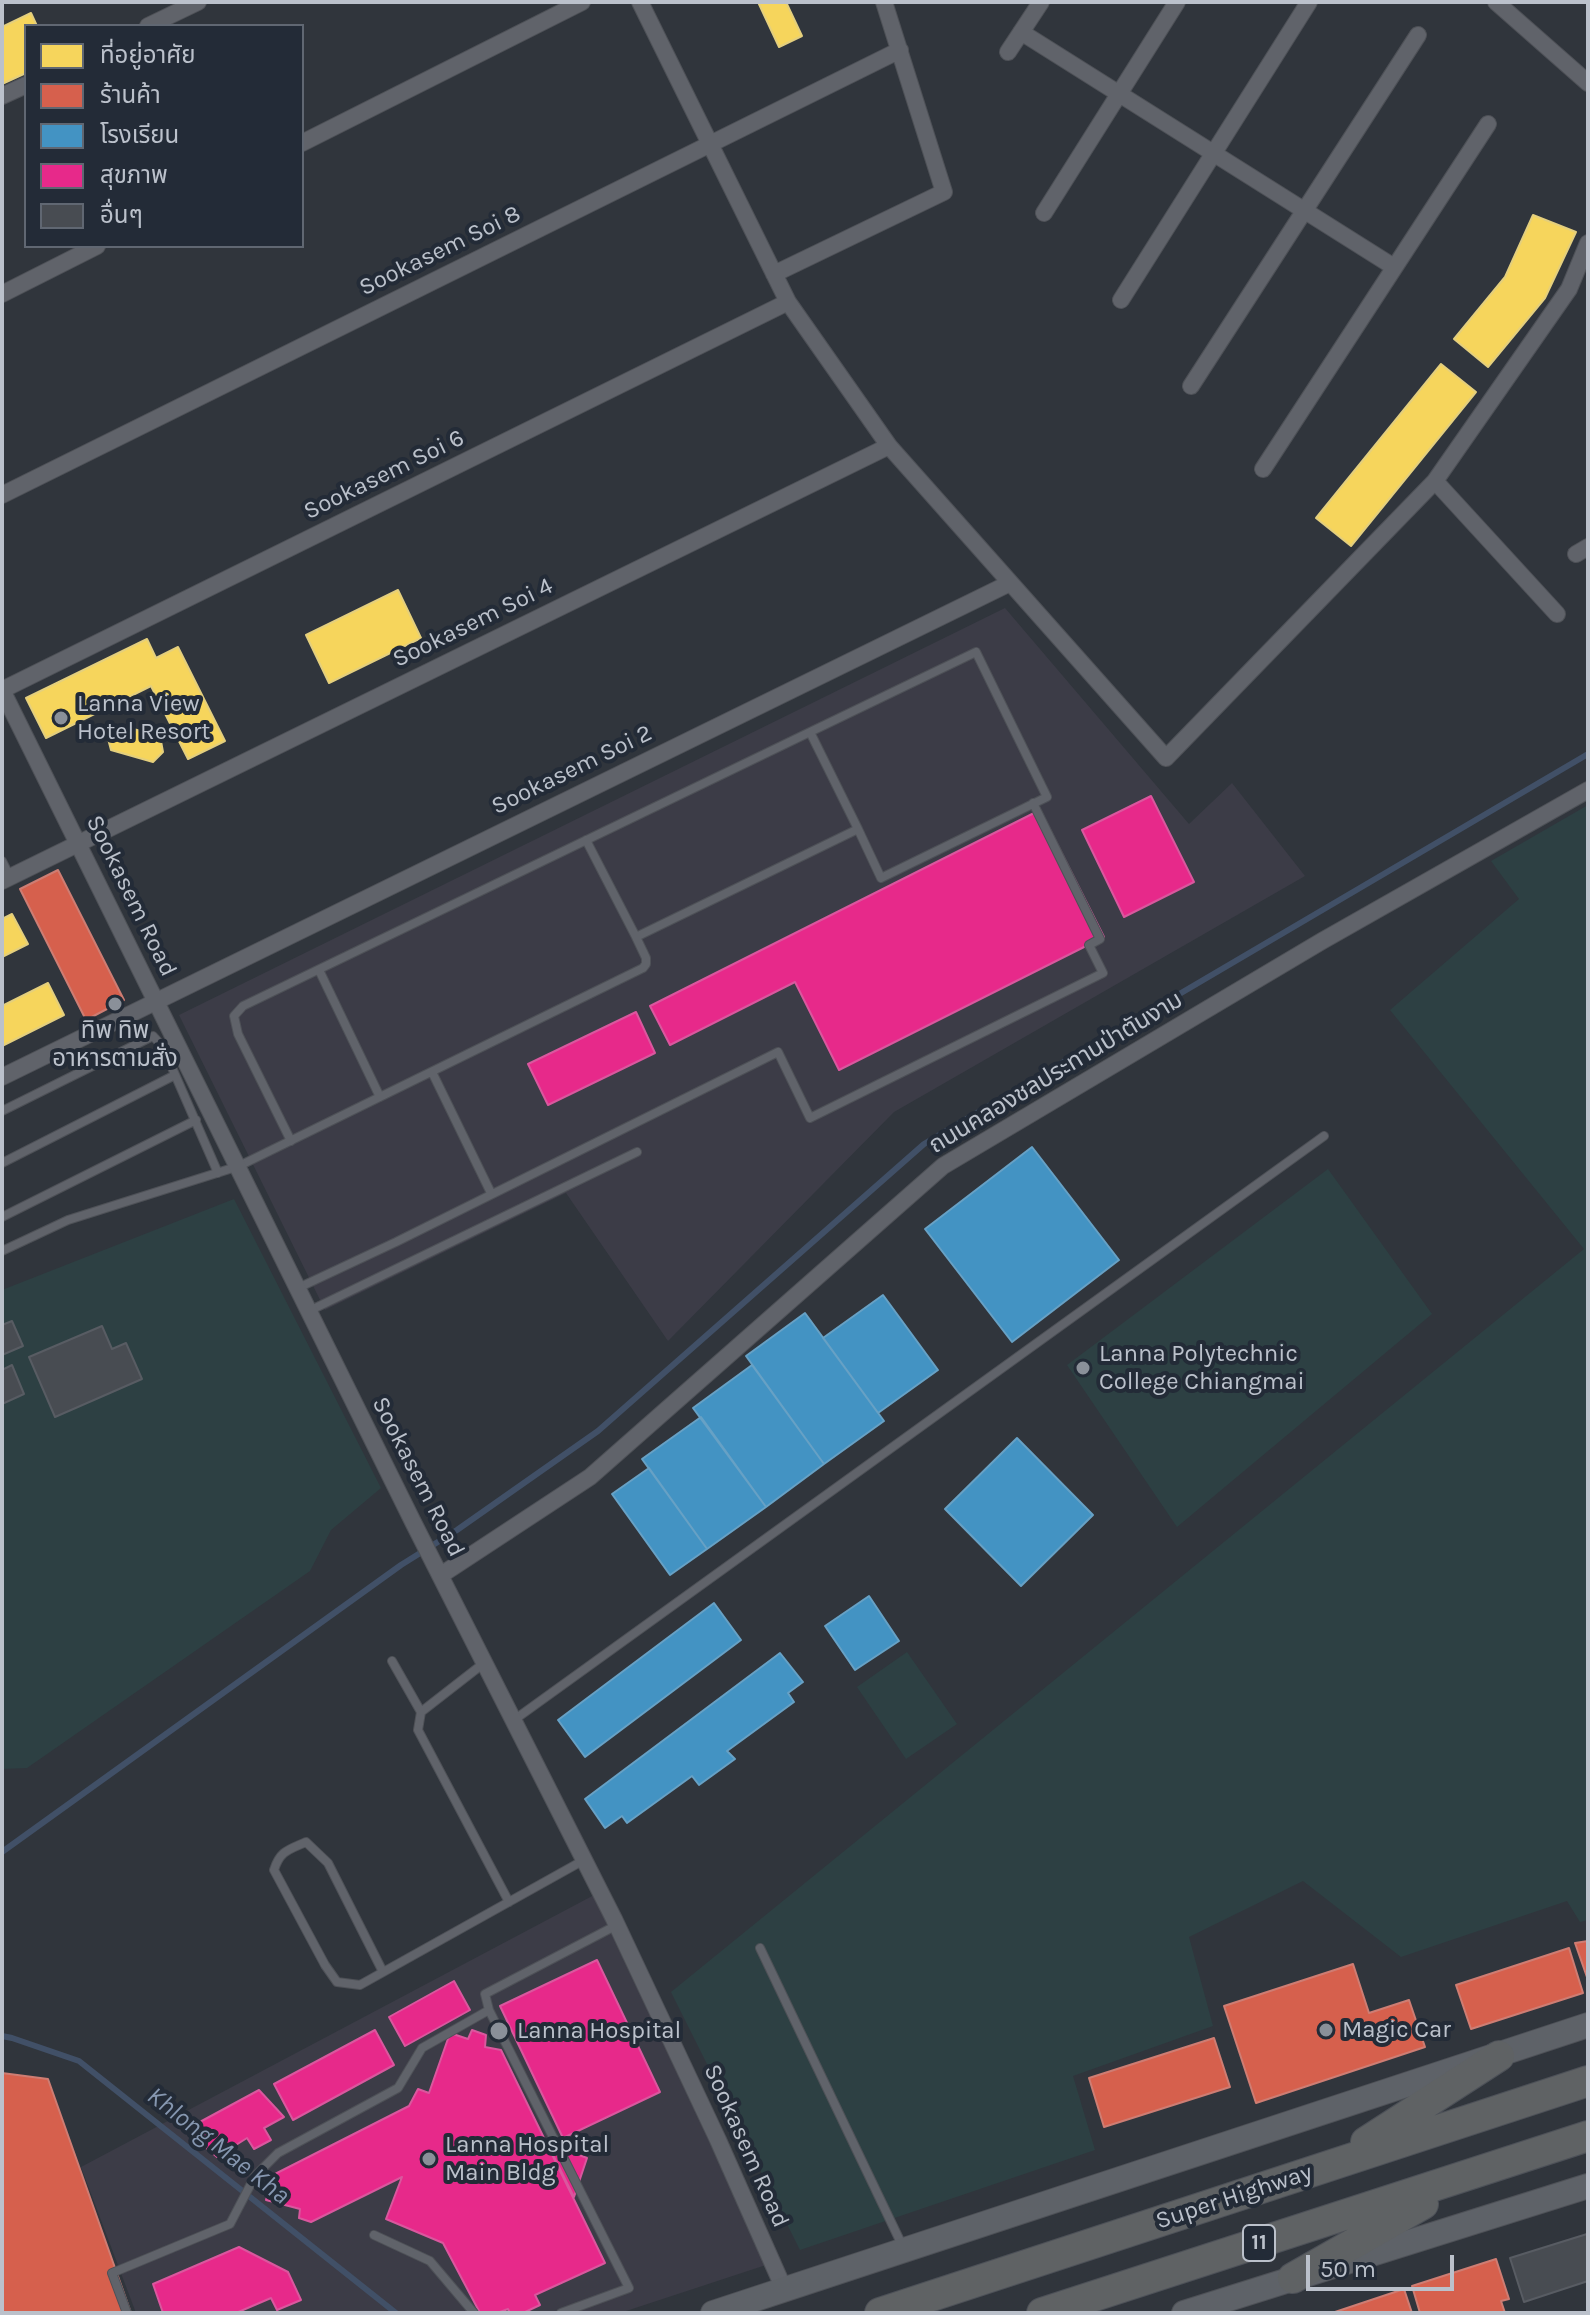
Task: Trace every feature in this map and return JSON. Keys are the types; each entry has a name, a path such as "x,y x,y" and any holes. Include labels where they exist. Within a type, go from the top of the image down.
{"highway":[{"path":"1331,2165 1499,2056"},
{"name":"Super Highway","path":"880,2313 1588,2081"},
{"name":"11","path":"1042,2313 1588,2136"},
{"path":"1293,2278 1477,2173"}],"main road":[{"path":"713,2313 1588,2025"},
{"path":"1184,2313 1588,2186"}],"street":[{"path":"152,24 198,2"},
{"path":"304,142 582,2"},
{"path":"640,2 788,302 889,446 1166,758 1435,481 1569,289 1588,243"},
{"path":"774,274 944,192 884,2"},
{"path":"1008,52 1041,2"},
{"path":"1044,213 1177,2"},
{"path":"1121,300 1309,2"},
{"path":"1496,2 1588,83"},
{"path":"1021,32 1394,267"},
{"path":"1191,386 1418,35"},
{"name":"Sookasem Soi 8","path":"2,495 900,50"},
{"path":"2,96 24,86"},
{"path":"1263,469 1488,124"},
{"path":"2,294 93,248"},
{"name":"Sookasem Soi 6","path":"2,690 788,302"},
{"name":"Sookasem Soi 4","path":"5,873 78,843 889,446"},
{"path":"1435,481 1557,614"},
{"name":"Sookasem Soi 2","path":"2,1077 1010,583"},
{"name":"Sookasem Road","path":"2,690 413,1522 617,1925 784,2289"},
{"name":"ถนนคลองชลประทานป่าตันงาม","path":"441,1575 590,1477 943,1166 1322,941 1588,790"}],"lane":[{"path":"291,1141 238,1034 234,1016 243,1006 319,970 586,840 810,732 976,652 1047,797 881,878 810,732"},
{"path":"298,1288 778,1052 810,1118 1103,973 1089,945 1100,939 1033,803"},
{"path":"636,937 858,829"},
{"path":"2,1251 68,1220 239,1166 643,968 646,958 586,840"},
{"path":"319,970 380,1097"},
{"path":"2,1111 153,1036 163,1047 218,1173"},
{"path":"432,1072 491,1193"},
{"path":"2,1163 175,1075"},
{"path":"2,1217 196,1120"},
{"path":"514,1720 1324,1136"},
{"path":"309,1311 637,1152"},
{"path":"392,1661 421,1712 418,1730 509,1902"},
{"path":"421,1712 485,1663"},
{"path":"383,1972 328,1863 306,1842 286,1850 278,1858 274,1870 325,1965 337,1982 360,1985 584,1860"},
{"path":"561,2313 629,2288 489,2010 485,1994 617,1925"},
{"path":"760,1948 906,2251"},
{"path":"127,2313 112,2273 230,2224 255,2176 278,2153 398,2088 422,2048 489,2010"},
{"path":"374,2235 430,2261 474,2313"}],"shaded area":[{"path":"1005,608 1189,824 1232,783 1305,876 894,1112 668,1341 566,1193 325,1310 179,1015"},
{"path":"1588,805 1588,1920 1580,1922 1567,1901 1401,1957 1303,1881 1189,1937 1213,2026 1073,2076 1095,2150 800,2250 671,1992 1584,1249 1390,1010 1519,899 1491,861"},
{"path":"1328,1169 1432,1314 1177,1527 1067,1365"},
{"path":"234,1199 381,1488 331,1530 310,1571 27,1768 2,1769 2,1404 24,1393 12,1366 2,1370 2,1355 23,1346 12,1321 2,1325 2,1290","holes":["102,1326 112,1349 126,1344 141,1379 55,1416 30,1357"]},
{"path":"907,1652 957,1724 906,1759 857,1687"},
{"name":"Lanna Hospital","path":"596,1894 766,2265 620,2313 136,2313 81,2167"}],"building: ที่อยู่อาศัย":[{"path":"758,2 786,2 802,36 779,47"},
{"path":"31,13 36,24 24,24 24,74 2,84 2,27"},
{"path":"1533,215 1576,232 1545,298 1488,367 1454,339 1505,277"},
{"path":"1441,364 1476,392 1351,546 1316,518"},
{"path":"398,590 421,638 329,683 306,635"},
{"name":"Lanna View Hotel Resort","path":"147,639 156,658 178,647 225,741 188,759 151,686 46,738 26,698"},
{"path":"118,725 160,736 163,752 153,762 111,750 107,735"},
{"path":"12,914 28,944 2,957 2,919"},
{"path":"48,983 64,1015 2,1046 2,1006"}],"building: ร้านค้า":[{"path":"58,870 124,1000 86,1020 20,889"},
{"path":"1588,1941 1588,1980 1575,1943"},
{"path":"1569,1948 1583,1993 1471,2029 1456,1985"},
{"name":"Magic Car","path":"1353,1964 1369,2013 1409,2000 1425,2047 1256,2103 1224,2006"},
{"path":"1214,2038 1230,2087 1104,2127 1089,2078"},
{"path":"2,2073 48,2079 131,2313 2,2313"},
{"path":"1496,2259 1509,2299 1501,2301 1505,2313 1420,2313 1412,2286"},
{"path":"1404,2289 1412,2313 1332,2313"}],"building: โรงเรียน":[{"path":"1032,1147 1119,1260 1012,1342 925,1229"},
{"path":"883,1295 938,1370 878,1413 823,1338"},
{"path":"805,1313 884,1421 824,1464 746,1356"},
{"path":"752,1365 824,1464 766,1507 693,1408"},
{"path":"701,1417 766,1507 707,1549 642,1459"},
{"path":"1017,1438 1093,1515 1021,1586 945,1509"},
{"path":"649,1468 707,1549 670,1575 612,1494"},
{"path":"869,1596 899,1641 855,1670 825,1626"},
{"path":"714,1603 741,1640 585,1757 558,1720"},
{"path":"780,1653 803,1682 788,1693 794,1702 727,1751 735,1759 699,1785 692,1776 627,1823 622,1816 605,1828 585,1799"}],"building: สุขภาพ":[{"path":"1151,796 1194,882 1124,917 1082,830"},
{"path":"1040,810 1104,937 839,1070 795,982 670,1045 650,1006"},
{"path":"636,1012 655,1053 548,1105 528,1064"},
{"path":"597,1960 660,2092 563,2138 500,2006"},
{"path":"454,1981 470,2010 405,2046 389,2017"},
{"path":"375,2030 394,2065 293,2120 274,2084"},
{"name":"Lanna Hospital Main Bldg","path":"472,2030 486,2035 485,2047 501,2050 605,2263 535,2295 540,2305 523,2313 510,2313 508,2309 497,2313 480,2313 443,2243 386,2219 402,2177 311,2222 299,2218 300,2209 266,2200 273,2175 409,2106 418,2089 429,2093 450,2033 468,2039"},
{"path":"259,2090 284,2117 264,2128 271,2140 254,2149 247,2138 217,2157 185,2130"},
{"name":"Lanna Hospital Main Bldg","path":"547,2143 587,2158 574,2197"},
{"path":"239,2247 288,2272 301,2300 277,2310 271,2298 236,2313 163,2313 153,2284"}],"building: อื่นๆ":[{"path":"12,1321 23,1346 2,1355 2,1325"},
{"path":"102,1326 112,1349 126,1343 142,1379 55,1417 29,1357"},
{"path":"12,1365 24,1394 2,1404 2,1370"},
{"path":"1587,2234 1588,2281 1524,2302 1510,2258"}],"waterway":[{"path":"2,1852 401,1565 457,1530 598,1431 924,1144 1588,754"},
{"name":"Khlong Mae Kha","path":"2,2036 79,2061 396,2313"}],"place":[{"name":"Lanna View Hotel Resort","path":"61,718"},
{"name":"ทิพ ทิพ อาหารตามสั่ง","path":"115,1004"},
{"name":"Lanna Polytechnic College Chiangmai","path":"1083,1368"},
{"name":"Magic Car","path":"1326,2030"},
{"name":"Lanna Hospital","path":"499,2031"},
{"name":"Lanna Hospital Main Bldg","path":"429,2159"}]}
